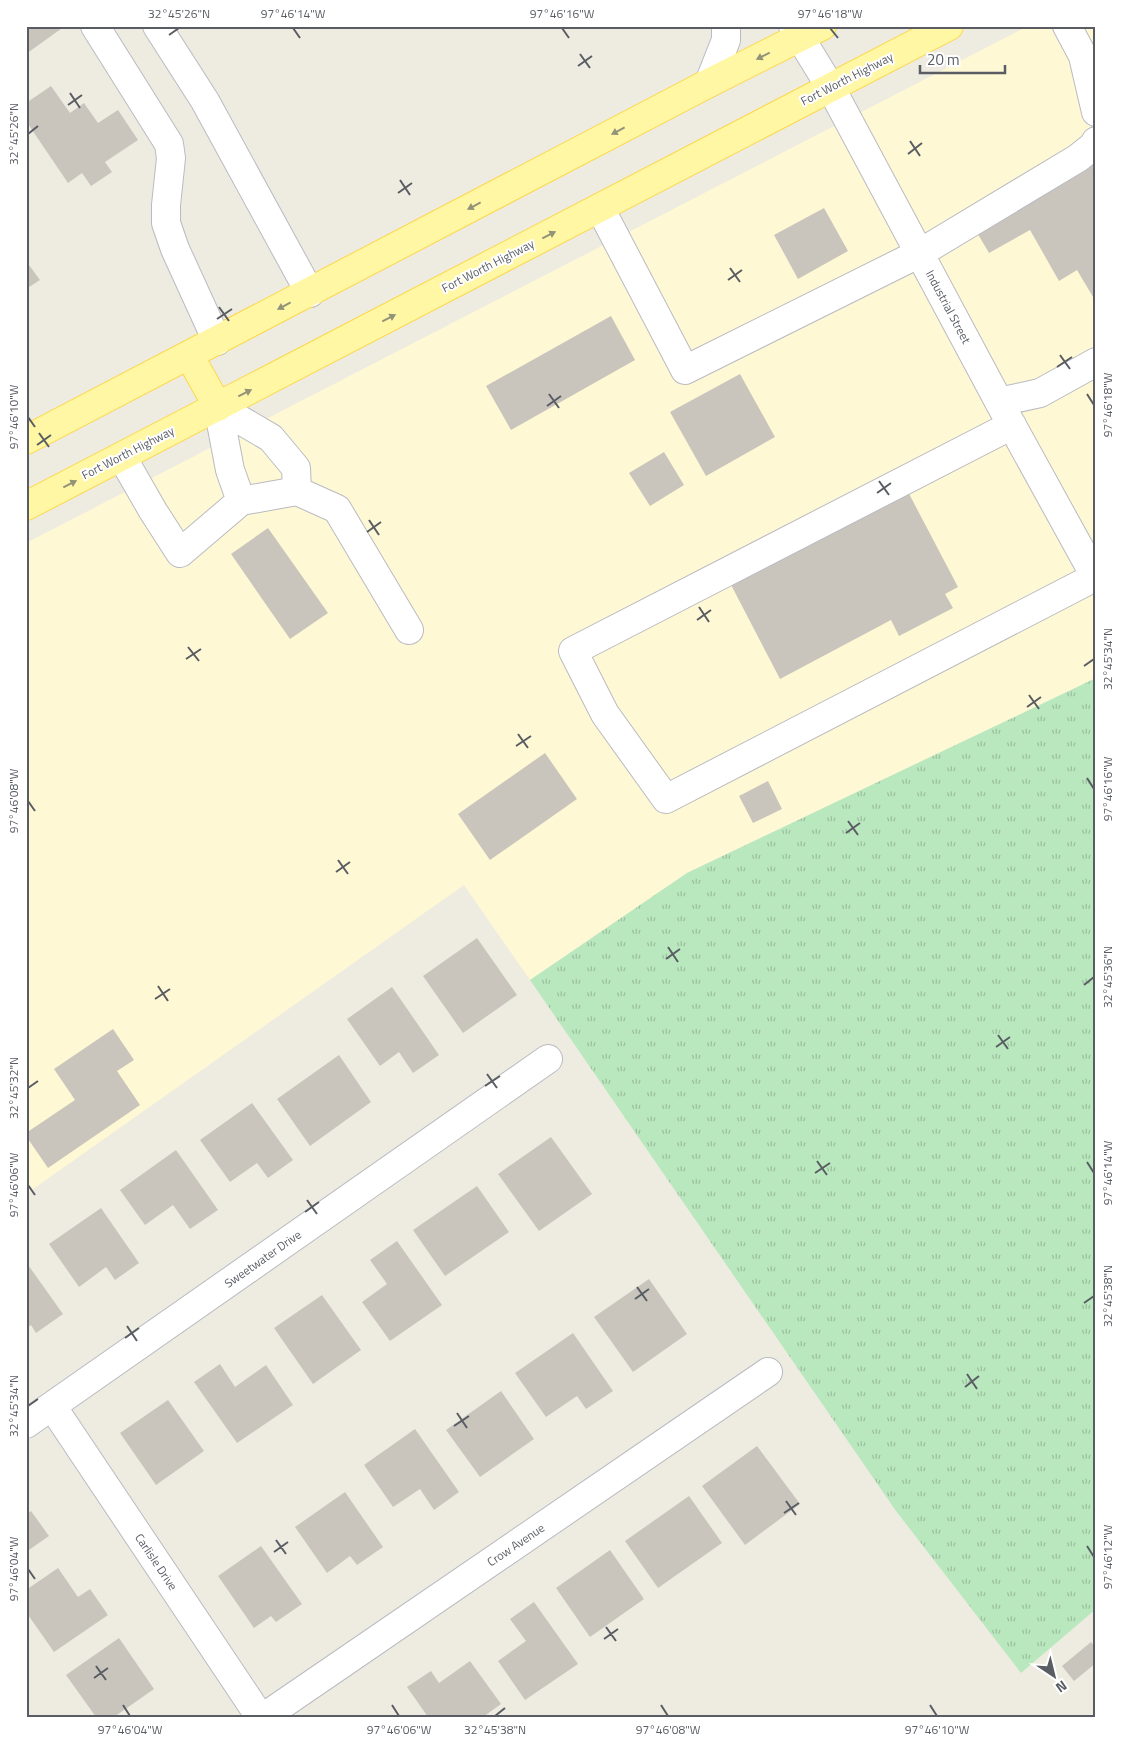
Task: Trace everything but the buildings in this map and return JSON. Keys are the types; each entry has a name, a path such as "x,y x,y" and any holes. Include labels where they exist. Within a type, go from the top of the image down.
{"main road":[{"name":"Fort Worth Highway","path":"26,506 949,26"},
{"path":"26,440 709,83 805,30"},
{"path":"189,355 218,407"}],"street":[{"path":"95,26 169,144 171,158 166,223 175,249 217,341"},
{"path":"157,26 205,100 310,292"},
{"path":"709,83 726,40 726,26"},
{"path":"1067,26 1082,56 1096,112"},
{"name":"Industrial Street","path":"805,30 831,88 1095,577"},
{"path":"600,208 685,370 920,254 1078,158 1093,146 1096,141"},
{"path":"999,402 1040,393 1096,362"},
{"path":"218,407 271,438 296,468 297,492"},
{"path":"218,407 230,470 241,501"},
{"path":"1012,425 573,651 605,714 666,799 1095,577"},
{"path":"122,456 153,511 180,553 241,501 297,492 337,509 409,630"},
{"name":"Sweetwater Drive","path":"26,1424 548,1059"},
{"name":"Crow Avenue","path":"262,1717 768,1372"},
{"name":"Carlisle Drive","path":"52,1406 262,1717"}],"shaded area":[{"path":"1028,26 1096,26 1096,678 687,873 530,980 464,885 26,1194 26,543"}],"green space":[{"path":"1096,678 1096,1609 1021,1673 896,1511 530,980 687,873"}]}
